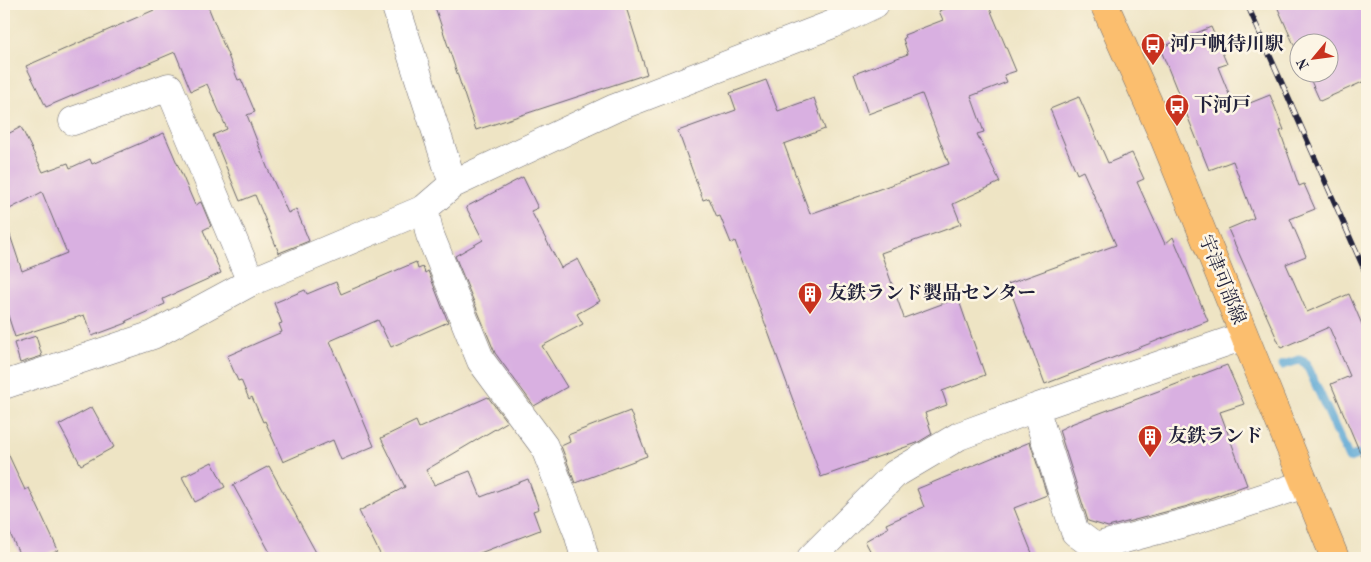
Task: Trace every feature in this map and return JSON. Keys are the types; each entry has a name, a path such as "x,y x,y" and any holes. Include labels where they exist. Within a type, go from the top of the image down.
{"main road":[{"name":"宇津可部線","path":"1104,4 1164,138 1335,558"}],"street":[{"path":"394,4 453,184"},
{"path":"4,385 153,335 251,282 424,209 453,184 615,108 832,24 875,4"},
{"path":"73,121 170,87 251,282"},
{"path":"424,209 430,236 481,360 544,446 578,533 585,558"},
{"path":"811,558 895,474 959,436 1244,336"},
{"path":"1035,408 1075,545 1095,547 1164,529 1305,484"}],"building":[{"path":"152,4 207,4 238,80 241,79 255,112 247,115 267,167 288,213 296,209 309,241 279,253 255,195 240,201 213,135 227,129 207,84 191,91 175,52 46,107 26,66 154,10"},
{"path":"434,4 625,4 647,74 476,130"},
{"path":"958,4 988,4 1016,71 1004,75 1007,82 971,96 984,132 977,134 1000,182 953,204 961,224 881,253 904,318 958,298 985,375 942,391 947,405 925,413 932,434 917,443 821,477 735,241 731,243 720,216 717,217 709,198 703,200 678,131 736,110 730,93 766,80 778,111 814,98 825,129 784,144 810,214 949,164 922,94 868,114 854,74 908,54 903,39 905,38 904,35 943,20 939,11"},
{"path":"1276,4 1367,4 1367,80 1320,101 1311,82 1338,82 1338,32 1288,32"},
{"path":"1211,27 1227,64 1218,67 1235,109 1270,95 1284,130 1280,131 1299,186 1304,184 1315,209 1290,219 1306,256 1286,264 1307,312 1349,294 1367,336 1367,469 1331,384 1350,376 1329,327 1281,348 1228,229 1254,218 1233,161 1209,170 1160,48"},
{"path":"1079,97 1108,163 1132,153 1144,179 1137,182 1165,244 1173,237 1208,321 1045,384 1008,284 1116,245 1083,171 1077,174 1050,109"},
{"path":"21,127 43,172 68,163 70,168 90,159 92,164 164,133 195,205 201,202 211,226 203,230 221,273 163,299 165,304 126,321 127,323 92,336 84,315 15,337 4,303 4,230 8,229 22,271 67,253 42,192 4,212 4,136"},
{"path":"523,177 538,208 531,211 561,268 578,259 600,301 577,314 583,324 542,346 567,387 534,406 495,353 455,256 483,240 466,207"},
{"path":"416,262 418,269 423,267 425,273 428,271 448,322 391,347 378,320 330,341 374,446 341,460 333,440 283,462 265,421 263,422 252,397 249,399 241,380 238,381 227,356 282,332 279,324 282,323 274,303 305,290 307,294 336,282 341,294"},
{"path":"36,336 42,356 20,363 14,343"},
{"name":"友鉄ランド","path":"1227,365 1244,404 1220,412 1247,485 1188,506 1108,527 1088,521 1059,430"},
{"path":"488,397 507,422 426,470 434,485 470,471 481,497 528,479 539,509 533,511 540,530 467,558 382,558 359,511 405,487 381,438 416,421 419,428"},
{"path":"92,407 114,447 81,465 59,425"},
{"path":"630,411 647,456 575,483 561,446 570,442 568,435"},
{"path":"1030,442 1047,495 1014,508 1034,558 874,558 865,541 888,528 886,524 924,507 917,489"},
{"path":"4,445 25,490 29,488 58,550 40,558 21,558 4,520"},
{"path":"212,462 225,487 195,502 182,477"},
{"path":"269,466 319,558 273,558 233,485"}],"waterway":[{"path":"1283,365 1299,360 1306,363 1349,458 1367,451"}],"railway":[{"path":"1247,4 1367,276"}],"place":[{"name":"河戸帆待川駅","path":"1153,66"},
{"name":"下河戸","path":"1177,127"},
{"name":"友鉄ランド製品センター","path":"810,315"},
{"name":"友鉄ランド","path":"1150,458"}]}
